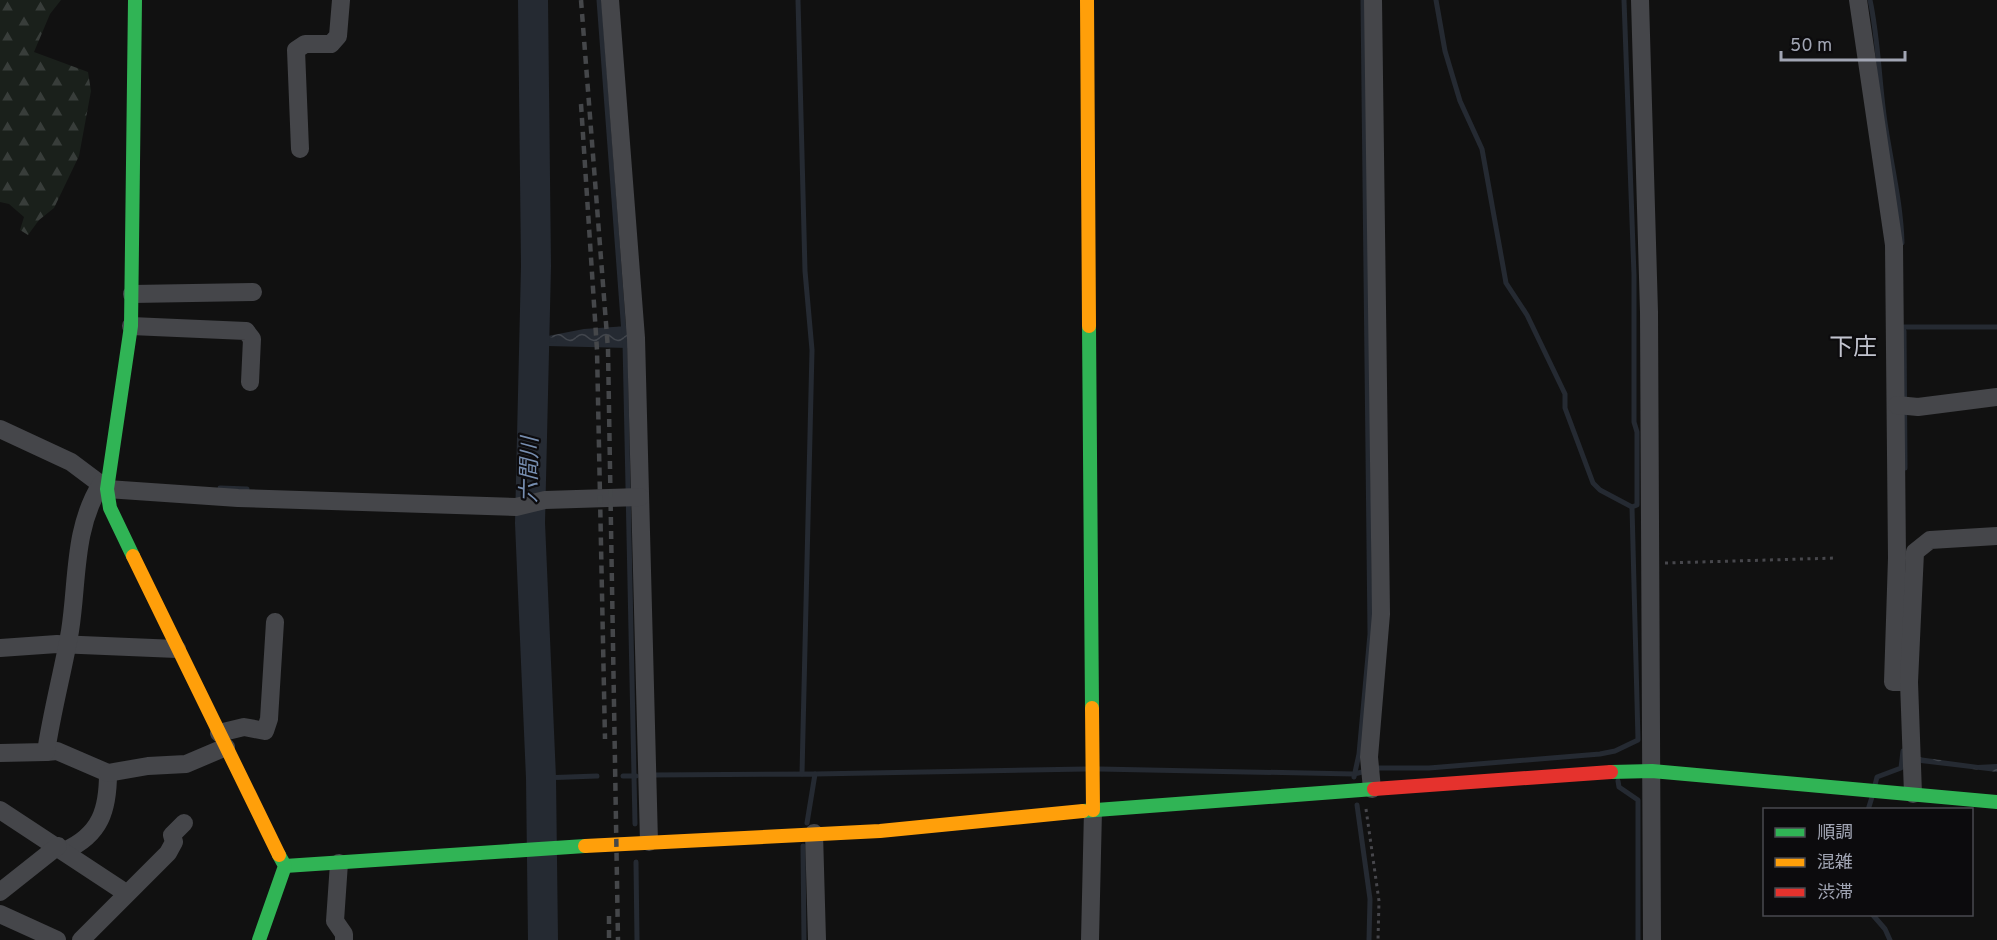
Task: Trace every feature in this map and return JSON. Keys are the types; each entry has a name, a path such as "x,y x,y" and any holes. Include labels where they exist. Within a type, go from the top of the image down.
{"street":[{"path":"46,752 53,703 68,644 80,533 85,514 104,486 125,381 132,294 135,0"},
{"path":"300,149 296,50 305,44 331,44 338,36 342,0"},
{"path":"610,0 632,259 632,497 649,842"},
{"path":"1087,0 1093,763 1090,940"},
{"path":"1368,785 1381,614 1373,0"},
{"path":"1640,0 1649,312 1652,563 1652,940"},
{"path":"1858,0 1894,245 1903,406 1904,682 1912,759 1913,794"},
{"path":"132,294 253,292"},
{"path":"131,326 246,332 252,339 250,381"},
{"path":"1903,406 1997,397"},
{"path":"0,429 71,462 104,486 238,498 516,507 545,500 632,497"},
{"path":"104,486 110,508 177,649 285,866 259,940"},
{"path":"1905,562 1930,540 1997,536"},
{"path":"0,753 57,751 108,773 148,766 186,764 244,727 265,730 269,719 275,622"},
{"path":"0,648 68,644 177,649"},
{"path":"285,866 530,852 649,842 880,831 1368,785 1569,774 1652,771 1997,802"},
{"path":"0,892 61,848 87,838 103,814 108,801 108,773"},
{"path":"0,810 61,848 126,893"},
{"path":"81,940 168,853 174,842 172,835 184,823"},
{"path":"814,833 818,940"},
{"path":"339,863 335,921 344,934 344,940"},
{"path":"0,914 57,940"}],"path":[{"path":"1652,563 1838,558"},
{"path":"1368,785 1379,901 1378,940"}],"green space":[{"path":"0,0 61,0 50,14 34,52 88,72 91,91 79,156 54,208 39,220 28,235 20,230 24,217 9,204 0,202"}],"water":[{"path":"628,326 629,348 548,346 548,336 584,329"},
{"path":"1918,757 1978,765 1997,764 1997,772 1921,763"}],"waterway":[{"name":"六間川","path":"533,0 536,266 530,523 541,778 543,940"},
{"path":"599,0 624,333"},
{"path":"798,0 805,271 812,350 802,774"},
{"path":"1354,777 1359,754 1370,634 1363,0"},
{"path":"1436,0 1445,51 1460,101 1482,149 1506,283 1527,315 1565,394 1565,408 1593,483 1600,490 1632,507"},
{"path":"1099,769 1354,774 1379,768 1429,768 1600,754 1615,751 1638,740 1632,507 1637,505 1637,432 1634,422 1634,275 1624,0"},
{"path":"1870,0 1902,243"},
{"path":"1904,327 1997,327"},
{"path":"1904,331 1905,468"},
{"path":"534,341 554,340"},
{"path":"625,342 635,824"},
{"path":"220,488 247,489"},
{"path":"1875,785 1877,777 1901,768 1903,751"},
{"path":"815,774 1086,769"},
{"path":"651,775 815,774 807,823"},
{"path":"541,778 597,776"},
{"path":"623,776 636,776"},
{"path":"1618,781 1619,787 1638,800 1638,940"},
{"path":"1869,808 1872,797"},
{"path":"1357,805 1370,899 1369,940"},
{"path":"803,846 804,940"},
{"path":"636,862 637,940"},
{"path":"1874,916 1885,929 1890,940"}],"railway":[{"path":"581,0 608,349 618,940"},
{"path":"581,104 597,350 605,739"},
{"path":"609,916 609,940"}],"traffic: fast":[{"path":"133,556 110,508 107,489 131,326 135,0"},
{"path":"1089,326 1092,708"},
{"path":"1611,772 1652,771 1997,802"},
{"path":"1083,811 1374,789"},
{"path":"285,866 585,846"},
{"path":"259,940 285,866 279,855"}],"traffic: slow":[{"path":"1087,0 1089,326"},
{"path":"133,556 279,855"},
{"path":"1092,708 1093,810"},
{"path":"585,846 880,831 1083,811"}],"traffic: jam":[{"path":"1374,789 1611,772"}],"district":[{"name":"下庄","path":"1853,349"}]}
